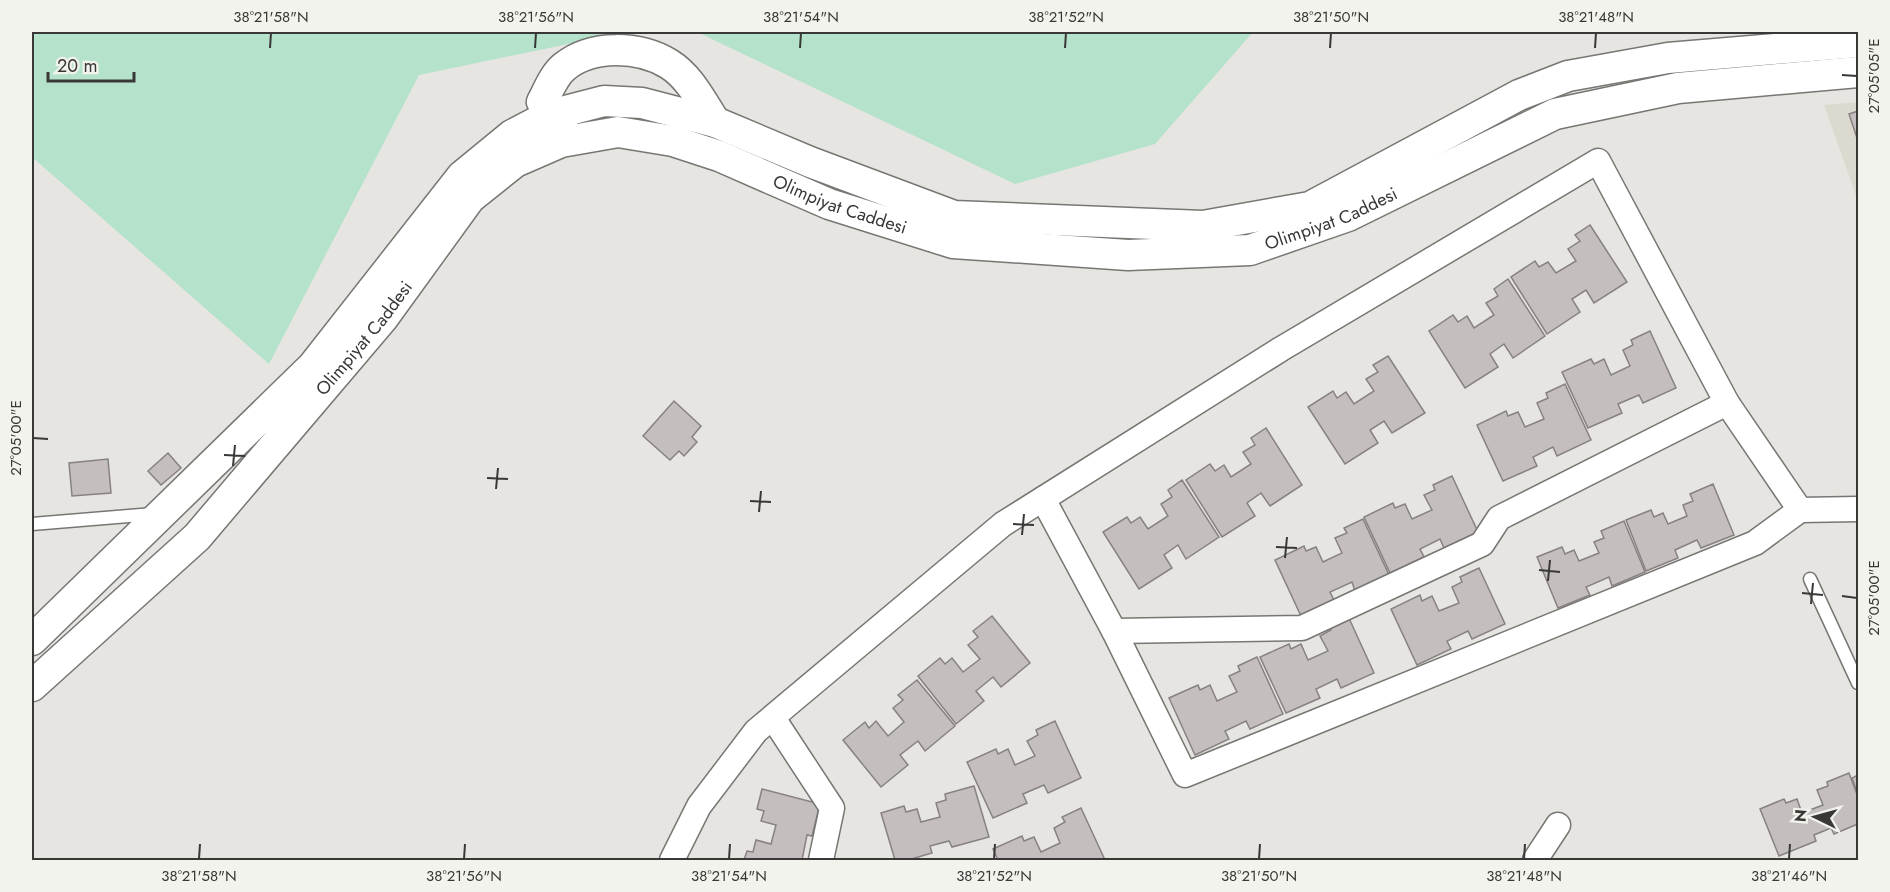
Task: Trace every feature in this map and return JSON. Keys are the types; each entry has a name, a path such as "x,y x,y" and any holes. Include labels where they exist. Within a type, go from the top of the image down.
{"street":[{"name":"Olimpiyat Caddesi","path":"32,640 165,513 313,366 462,176 512,135 550,115 604,101 642,103 715,122 810,162 954,216 1203,226 1310,207 1519,95 1568,76 1668,57 1858,42"},
{"path":"618,132 577,131 554,120 542,102 563,67 587,54 617,49 646,55 670,64 690,84 715,122"},
{"name":"Olimpiyat Caddesi","path":"32,686 197,537 383,318 470,198 514,162 561,142 618,132 685,144 719,156 829,204 953,243 1128,255 1250,250 1348,216 1555,114 1678,88 1858,72"},
{"path":"672,861 699,806 756,731 1003,524 1281,349 1598,161 1727,403 1800,510"},
{"path":"1114,631 1302,628 1482,544 1499,518 1727,403"},
{"path":"1043,499 1114,631 1185,776 1755,543 1800,510 1858,509"},
{"path":"773,718 832,808 821,861"},
{"path":"1535,861 1558,825"}],"lane":[{"path":"32,524 165,513"},
{"path":"1810,579 1858,683"}],"shaded area":[{"path":"1858,102 1858,201 1824,105"}],"green space":[{"path":"32,32 626,32 419,75 269,364 32,157"},
{"path":"697,32 1253,32 1155,144 1015,184"}],"building":[{"path":"1858,111 1858,141 1849,114"},
{"path":"1590,225 1627,282 1594,303 1586,290 1572,299 1580,312 1547,334 1511,277 1535,261 1539,267 1548,262 1556,273 1576,261 1568,249 1580,241 1575,235"},
{"path":"1508,279 1545,336 1513,358 1504,344 1490,354 1498,367 1465,388 1429,331 1453,315 1458,322 1467,316 1474,328 1494,315 1486,303 1498,296 1494,289"},
{"path":"1650,331 1676,388 1643,403 1639,395 1618,404 1622,413 1588,428 1562,372 1591,359 1594,364 1604,359 1611,375 1630,366 1623,350 1633,345 1631,340"},
{"path":"1388,356 1425,413 1392,433 1384,421 1370,430 1378,443 1345,464 1308,407 1333,391 1337,398 1346,392 1354,404 1374,391 1366,379 1378,372 1373,365"},
{"path":"1565,384 1591,440 1557,456 1553,447 1533,457 1537,466 1503,481 1477,425 1506,411 1508,416 1518,412 1525,427 1544,419 1537,403 1548,398 1546,393"},
{"path":"674,401 701,426 692,437 697,442 684,456 679,451 670,460 643,436"},
{"path":"1266,428 1302,485 1270,506 1261,493 1247,503 1255,516 1222,537 1186,480 1210,464 1215,471 1224,465 1231,477 1251,464 1243,452 1255,445 1251,438"},
{"path":"168,453 181,468 161,485 148,471"},
{"path":"108,459 111,493 72,496 69,463"},
{"path":"1452,476 1478,532 1444,548 1440,539 1420,549 1424,557 1390,573 1364,517 1393,503 1395,508 1405,504 1412,519 1432,510 1424,495 1435,490 1433,485"},
{"path":"1182,480 1219,537 1186,559 1178,545 1164,555 1172,568 1139,589 1103,532 1127,517 1131,523 1140,517 1148,529 1168,516 1161,504 1172,497 1168,490"},
{"path":"1713,484 1734,535 1701,548 1697,540 1675,550 1678,558 1646,571 1626,520 1651,510 1654,517 1663,513 1668,524 1687,516 1683,505 1693,501 1690,494"},
{"path":"1363,519 1389,575 1355,591 1352,582 1330,592 1334,600 1301,616 1275,560 1304,546 1306,551 1316,547 1323,562 1342,553 1335,538 1347,533 1344,528"},
{"path":"1624,521 1645,572 1612,586 1609,577 1586,587 1590,595 1558,608 1537,557 1562,547 1565,554 1574,550 1579,561 1599,553 1594,542 1604,538 1601,531"},
{"path":"1479,568 1505,624 1472,639 1468,631 1447,641 1451,649 1417,665 1391,609 1420,595 1422,601 1432,596 1439,611 1459,603 1452,587 1462,582 1460,577"},
{"path":"992,616 1030,663 1001,687 993,677 976,691 984,701 956,724 918,676 940,658 945,664 952,658 963,672 980,659 968,645 978,637 973,631"},
{"path":"1348,616 1374,673 1341,688 1337,679 1316,689 1320,698 1286,713 1260,657 1289,644 1291,649 1301,644 1308,660 1328,651 1320,636 1331,630 1329,625"},
{"path":"1257,657 1283,714 1250,729 1246,721 1225,731 1229,739 1195,755 1169,698 1198,685 1200,690 1210,685 1217,701 1237,692 1229,676 1240,671 1238,666"},
{"path":"917,680 955,726 925,751 918,741 900,755 908,765 881,787 843,740 865,722 869,728 876,721 888,736 904,722 893,708 903,700 898,695"},
{"path":"1055,721 1081,778 1048,793 1044,785 1023,794 1027,803 993,818 967,762 996,749 998,754 1008,749 1015,765 1035,756 1027,741 1038,735 1036,730"},
{"path":"1849,773 1858,797 1858,824 1834,834 1831,828 1814,835 1816,841 1779,856 1760,809 1784,799 1786,803 1797,799 1802,813 1823,805 1817,790 1828,786 1827,782"},
{"path":"1858,775 1858,795 1852,778"},
{"path":"974,786 989,837 952,847 949,841 930,846 932,853 908,860 895,860 881,813 904,806 906,812 917,809 921,822 940,817 936,803 946,800 945,794"},
{"path":"762,789 820,804 812,836 807,835 802,860 744,860 747,851 753,852 756,840 771,844 776,825 761,821 764,811 757,809"},
{"path":"1081,808 1105,860 998,860 993,849 1022,836 1024,841 1034,837 1041,852 1060,843 1054,828 1065,822 1062,817"}]}
